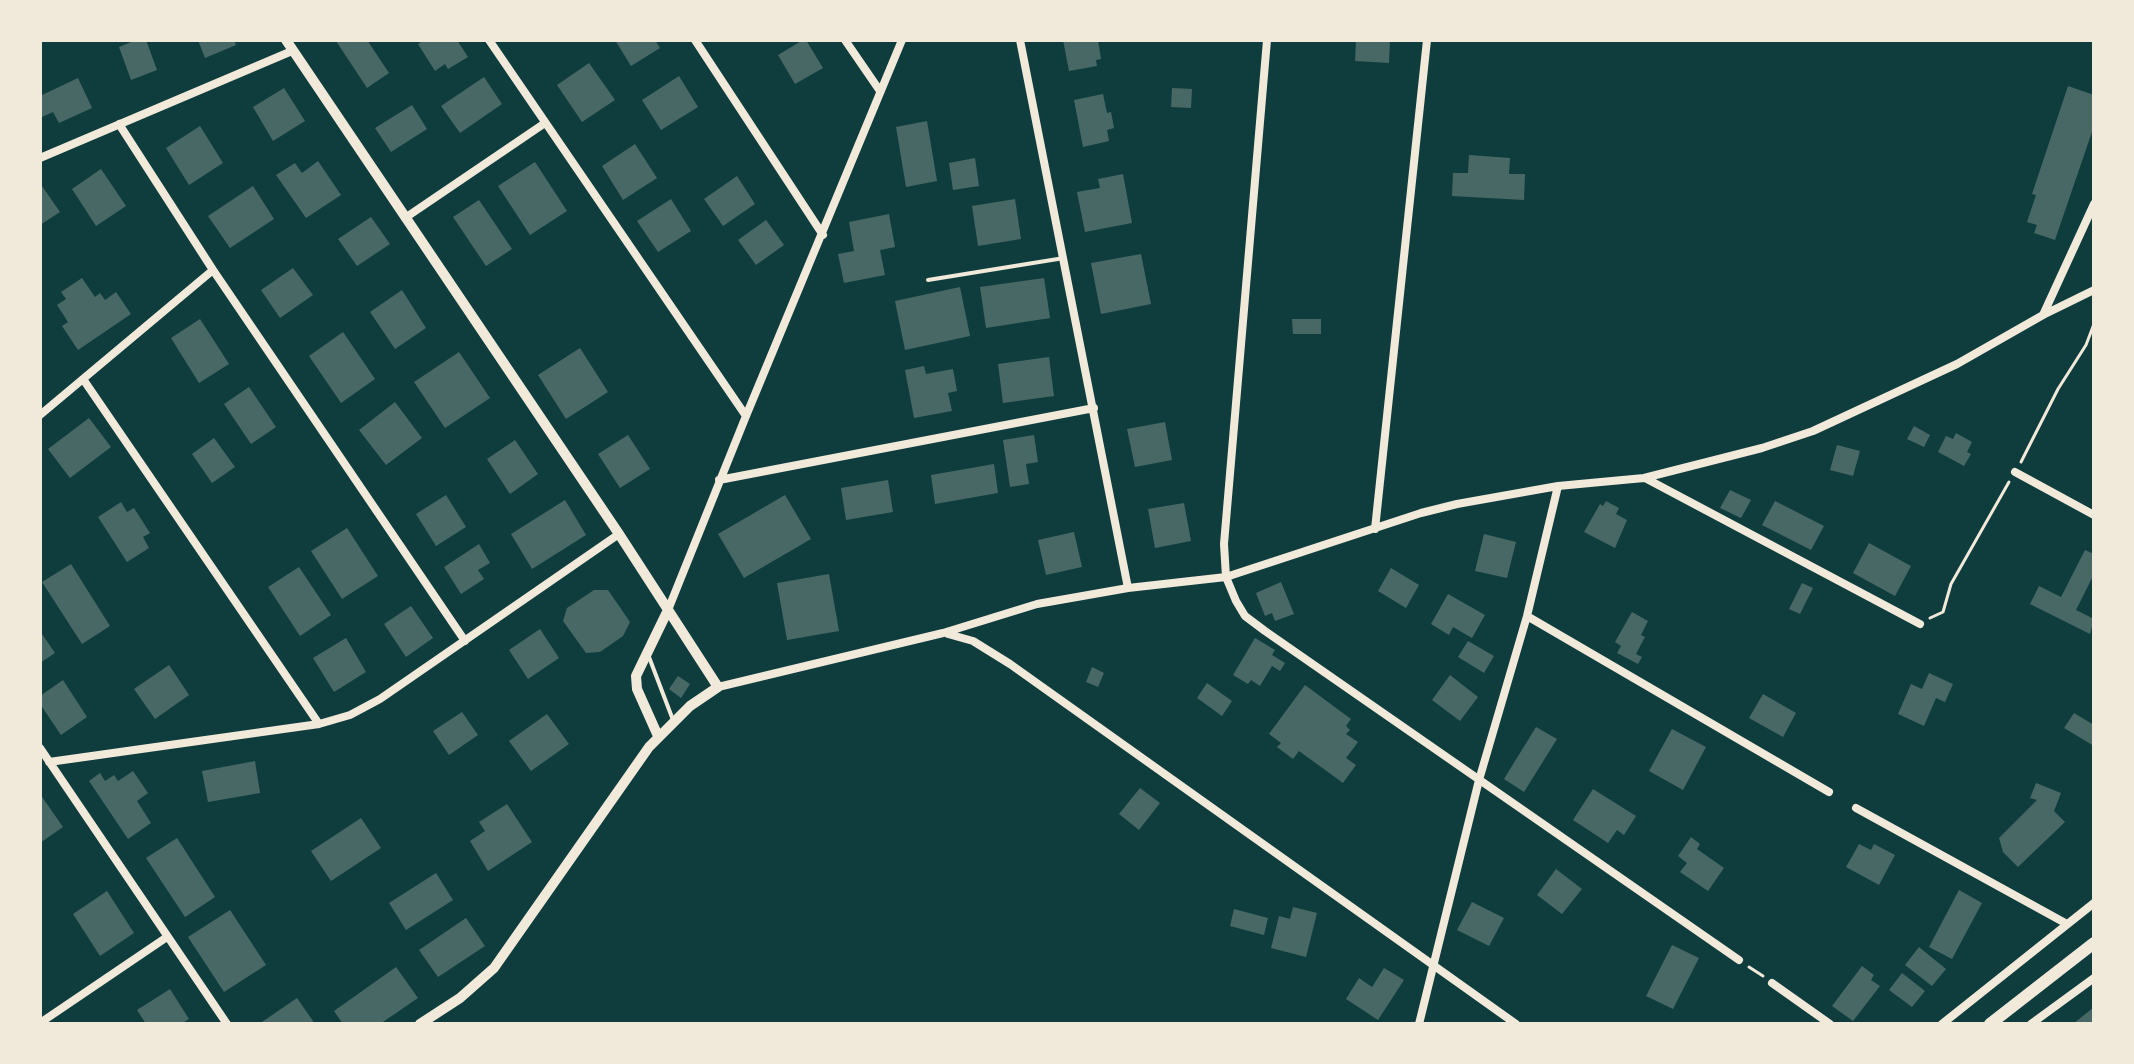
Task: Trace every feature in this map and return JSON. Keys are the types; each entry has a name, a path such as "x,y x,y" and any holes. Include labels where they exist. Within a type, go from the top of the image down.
{"main road":[{"path":"1990,1024 2094,943"}],"street":[{"path":"286,40 619,534 718,687"},
{"path":"489,40 746,416"},
{"path":"695,40 823,235"},
{"path":"845,40 880,91"},
{"path":"658,736 637,689 636,676 668,610 902,40"},
{"path":"1020,40 1128,588"},
{"path":"1267,40 1225,532 1226,577 1239,607 1250,620 1739,960"},
{"path":"1375,529 1427,40"},
{"path":"40,158 292,51"},
{"path":"405,218 545,123"},
{"path":"119,124 213,270 465,641"},
{"path":"2043,315 2094,204"},
{"path":"40,415 213,270"},
{"path":"420,1024 460,998 494,968 658,736 704,694 718,687 943,633 1037,604 1128,588 1226,577 1457,504 1558,486 1644,478 1789,440 1957,364 2094,290"},
{"path":"83,379 319,724"},
{"path":"719,480 1094,408"},
{"path":"2015,472 2094,515"},
{"path":"1644,478 1920,624"},
{"path":"1419,1024 1479,780 1527,616 1558,486"},
{"path":"49,762 319,724 364,708 619,534"},
{"path":"1527,616 1829,792"},
{"path":"943,633 973,641 1010,664 1516,1024"},
{"path":"40,748 227,1024"},
{"path":"1856,808 2067,924"},
{"path":"1942,1024 2094,903"},
{"path":"40,1023 167,937"},
{"path":"2031,1024 2094,978"},
{"path":"1772,983 1830,1024"}],"lane":[{"path":"928,280 1064,258"},
{"path":"647,651 673,722"}],"path":[{"path":"1739,960 1772,983"}],"building":[{"path":"136,40 146,40 157,70 131,80 119,47"},
{"path":"198,40 234,40 236,45 205,58"},
{"path":"338,40 367,40 389,73 367,88"},
{"path":"424,40 457,40 468,57 448,69 445,64 435,71 418,44"},
{"path":"615,40 655,40 660,48 631,66"},
{"path":"806,40 823,68 795,84 778,55"},
{"path":"1063,40 1098,40 1101,59 1096,60 1097,66 1069,71"},
{"path":"1356,40 1390,40 1389,63 1355,61"},
{"path":"589,63 615,100 582,122 557,85"},
{"path":"679,76 698,107 661,130 642,100"},
{"path":"484,77 502,104 460,133 441,106"},
{"path":"78,78 92,108 59,123 53,112 42,117 40,96"},
{"path":"2068,86 2094,95 2094,126 2055,240 2034,233 2037,225 2027,222 2036,195 2032,194"},
{"path":"284,88 305,121 273,141 253,107"},
{"path":"1172,88 1192,89 1191,108 1171,107"},
{"path":"1103,94 1114,128 1107,130 1109,141 1083,147 1074,100"},
{"path":"412,105 427,129 391,152 375,128"},
{"path":"927,121 937,181 906,187 896,127"},
{"path":"200,126 223,163 189,185 166,148"},
{"path":"635,144 657,178 623,200 602,166"},
{"path":"1469,155 1510,158 1509,174 1525,174 1524,200 1452,196 1453,173 1468,173"},
{"path":"975,158 979,186 953,190 949,163"},
{"path":"318,161 341,195 306,218 276,175 295,163 302,173"},
{"path":"535,162 567,211 530,235 498,186"},
{"path":"101,169 126,206 96,226 72,189"},
{"path":"1123,174 1132,223 1085,232 1077,192 1100,188 1098,179"},
{"path":"737,176 755,204 723,226 704,199"},
{"path":"253,186 274,219 230,248 208,216"},
{"path":"40,187 60,212 40,225"},
{"path":"671,199 691,231 658,252 637,221"},
{"path":"1015,199 1021,239 978,246 972,206"},
{"path":"479,200 512,249 486,266 453,217"},
{"path":"889,214 895,247 880,250 885,275 844,283 838,254 854,251 849,222"},
{"path":"371,217 390,244 357,266 338,239"},
{"path":"766,220 784,245 756,265 738,240"},
{"path":"1141,254 1151,304 1101,314 1091,263"},
{"path":"293,268 313,295 280,318 261,290"},
{"path":"82,278 95,297 100,293 105,300 116,292 131,314 78,350 62,326 68,322 57,305 66,299 61,292"},
{"path":"1044,278 1050,318 986,328 980,287"},
{"path":"960,287 970,336 905,350 895,301"},
{"path":"402,290 426,328 395,349 370,312"},
{"path":"200,319 229,364 199,383 171,338"},
{"path":"1292,319 1321,319 1321,334 1293,334"},
{"path":"343,332 375,379 341,403 309,356"},
{"path":"580,348 608,392 566,419 538,375"},
{"path":"459,352 490,398 445,428 414,382"},
{"path":"1049,357 1054,396 1003,403 998,364"},
{"path":"924,366 926,374 953,369 957,391 948,393 952,411 914,418 905,370"},
{"path":"249,387 276,427 251,444 224,404"},
{"path":"395,402 422,438 386,465 359,430"},
{"path":"89,418 111,447 70,478 48,449"},
{"path":"1165,422 1172,460 1135,467 1127,429"},
{"path":"1914,426 1930,435 1924,447 1907,439"},
{"path":"1956,433 1972,442 1967,452 1971,454 1964,466 1938,452 1946,436 1953,439"},
{"path":"628,435 650,469 620,488 598,454"},
{"path":"1034,435 1038,462 1026,464 1029,484 1010,487 1003,440"},
{"path":"214,438 235,467 212,483 192,454"},
{"path":"515,440 538,474 510,494 487,459"},
{"path":"1837,445 1860,451 1853,476 1830,470"},
{"path":"994,464 998,493 935,504 931,475"},
{"path":"888,480 893,512 846,520 841,488"},
{"path":"1730,490 1751,500 1741,518 1720,508"},
{"path":"446,495 466,527 436,546 416,514"},
{"path":"785,495 811,539 744,578 718,534"},
{"path":"565,500 586,535 532,569 511,534"},
{"path":"1606,501 1619,508 1616,514 1627,520 1615,548 1584,532 1600,504 1603,506"},
{"path":"1775,501 1824,526 1811,550 1762,525"},
{"path":"121,502 127,512 134,508 150,533 143,537 149,548 127,562 98,517"},
{"path":"1184,503 1191,541 1155,548 1148,509"},
{"path":"347,528 378,576 342,599 311,551"},
{"path":"1074,532 1082,567 1046,575 1038,540"},
{"path":"1484,534 1516,542 1507,578 1475,571"},
{"path":"1869,543 1911,566 1895,596 1853,573"},
{"path":"479,544 490,563 478,570 484,579 461,594 444,567"},
{"path":"2085,550 2094,554 2094,574 2076,610 2094,619 2090,634 2030,604 2039,586 2061,597"},
{"path":"71,564 110,626 82,644 42,582"},
{"path":"299,567 331,615 300,636 268,587"},
{"path":"1391,568 1419,585 1406,608 1378,591"},
{"path":"829,574 839,631 787,640 777,583"},
{"path":"1281,582 1294,614 1275,621 1272,613 1265,616 1256,593"},
{"path":"1802,583 1813,588 1800,614 1789,609"},
{"path":"594,590 608,590 630,622 623,636 600,652 586,653 563,621 567,608"},
{"path":"1448,594 1485,615 1472,638 1453,627 1449,635 1431,624"},
{"path":"411,606 433,638 406,657 384,624"},
{"path":"1632,612 1648,621 1641,635 1645,637 1636,654 1642,657 1638,664 1617,653 1621,646 1615,642"},
{"path":"540,629 559,658 528,679 509,650"},
{"path":"40,631 55,653 40,663"},
{"path":"346,638 366,672 334,692 313,658"},
{"path":"1255,638 1275,650 1272,655 1285,663 1280,671 1272,666 1260,686 1251,680 1248,684 1233,675"},
{"path":"1468,641 1494,656 1484,673 1458,657"},
{"path":"169,665 189,695 155,719 134,689"},
{"path":"1092,667 1104,673 1098,687 1086,682"},
{"path":"1929,673 1953,684 1945,702 1936,698 1924,726 1898,714 1911,684 1922,689"},
{"path":"1450,675 1478,697 1460,721 1432,700"},
{"path":"678,676 690,684 681,698 669,689"},
{"path":"63,680 87,717 61,735 40,704 40,696"},
{"path":"1207,683 1232,701 1222,716 1197,698"},
{"path":"1305,685 1351,719 1346,726 1350,730 1346,734 1358,742 1346,758 1356,765 1343,783 1299,751 1293,759 1277,747 1281,743 1269,734"},
{"path":"1763,694 1796,713 1783,737 1749,718"},
{"path":"462,712 478,735 449,755 433,731"},
{"path":"2074,713 2094,725 2094,746 2064,728"},
{"path":"547,714 569,744 531,771 509,741"},
{"path":"1536,727 1557,739 1524,792 1504,779"},
{"path":"1672,729 1706,747 1683,790 1649,771"},
{"path":"255,761 260,793 208,802 202,771"},
{"path":"133,771 148,793 137,801 151,823 128,839 89,781 100,773 105,781 114,775 118,781"},
{"path":"2036,783 2061,793 2054,811 2065,822 2018,867 2003,852 1999,838 2037,800 2030,798"},
{"path":"1140,788 1160,803 1139,830 1119,814"},
{"path":"1593,789 1636,816 1624,835 1617,830 1608,843 1573,820"},
{"path":"40,794 63,827 40,843"},
{"path":"507,804 532,842 488,871 470,841 485,831 479,822"},
{"path":"361,818 381,848 331,881 311,851"},
{"path":"1691,837 1700,844 1697,849 1724,868 1708,891 1680,872 1687,863 1678,856"},
{"path":"177,838 215,897 185,917 146,858"},
{"path":"1859,844 1871,850 1874,844 1895,855 1879,885 1846,867"},
{"path":"1556,869 1582,889 1562,914 1537,895"},
{"path":"436,873 453,900 406,930 389,903"},
{"path":"1959,890 1982,903 1952,959 1929,947"},
{"path":"107,891 134,933 100,956 73,914"},
{"path":"1472,902 1504,918 1489,946 1457,930"},
{"path":"1293,907 1317,913 1306,957 1271,948 1279,916 1290,919"},
{"path":"1234,909 1268,918 1264,935 1230,926"},
{"path":"230,910 266,965 224,992 188,937"},
{"path":"466,918 485,946 438,977 419,950"},
{"path":"1672,945 1699,958 1673,1009 1646,996"},
{"path":"1919,947 1946,969 1932,986 1905,965"},
{"path":"1862,966 1874,975 1871,980 1880,986 1853,1021 1832,1006"},
{"path":"396,967 418,998 380,1024 343,1024 334,1011"},
{"path":"1384,968 1404,980 1378,1020 1346,999 1359,978 1372,987"},
{"path":"1902,973 1925,991 1912,1007 1889,990"},
{"path":"170,989 189,1019 181,1024 146,1024 137,1010"},
{"path":"297,998 315,1024 259,1024"},
{"path":"2094,1007 2094,1024 2073,1024"}]}
